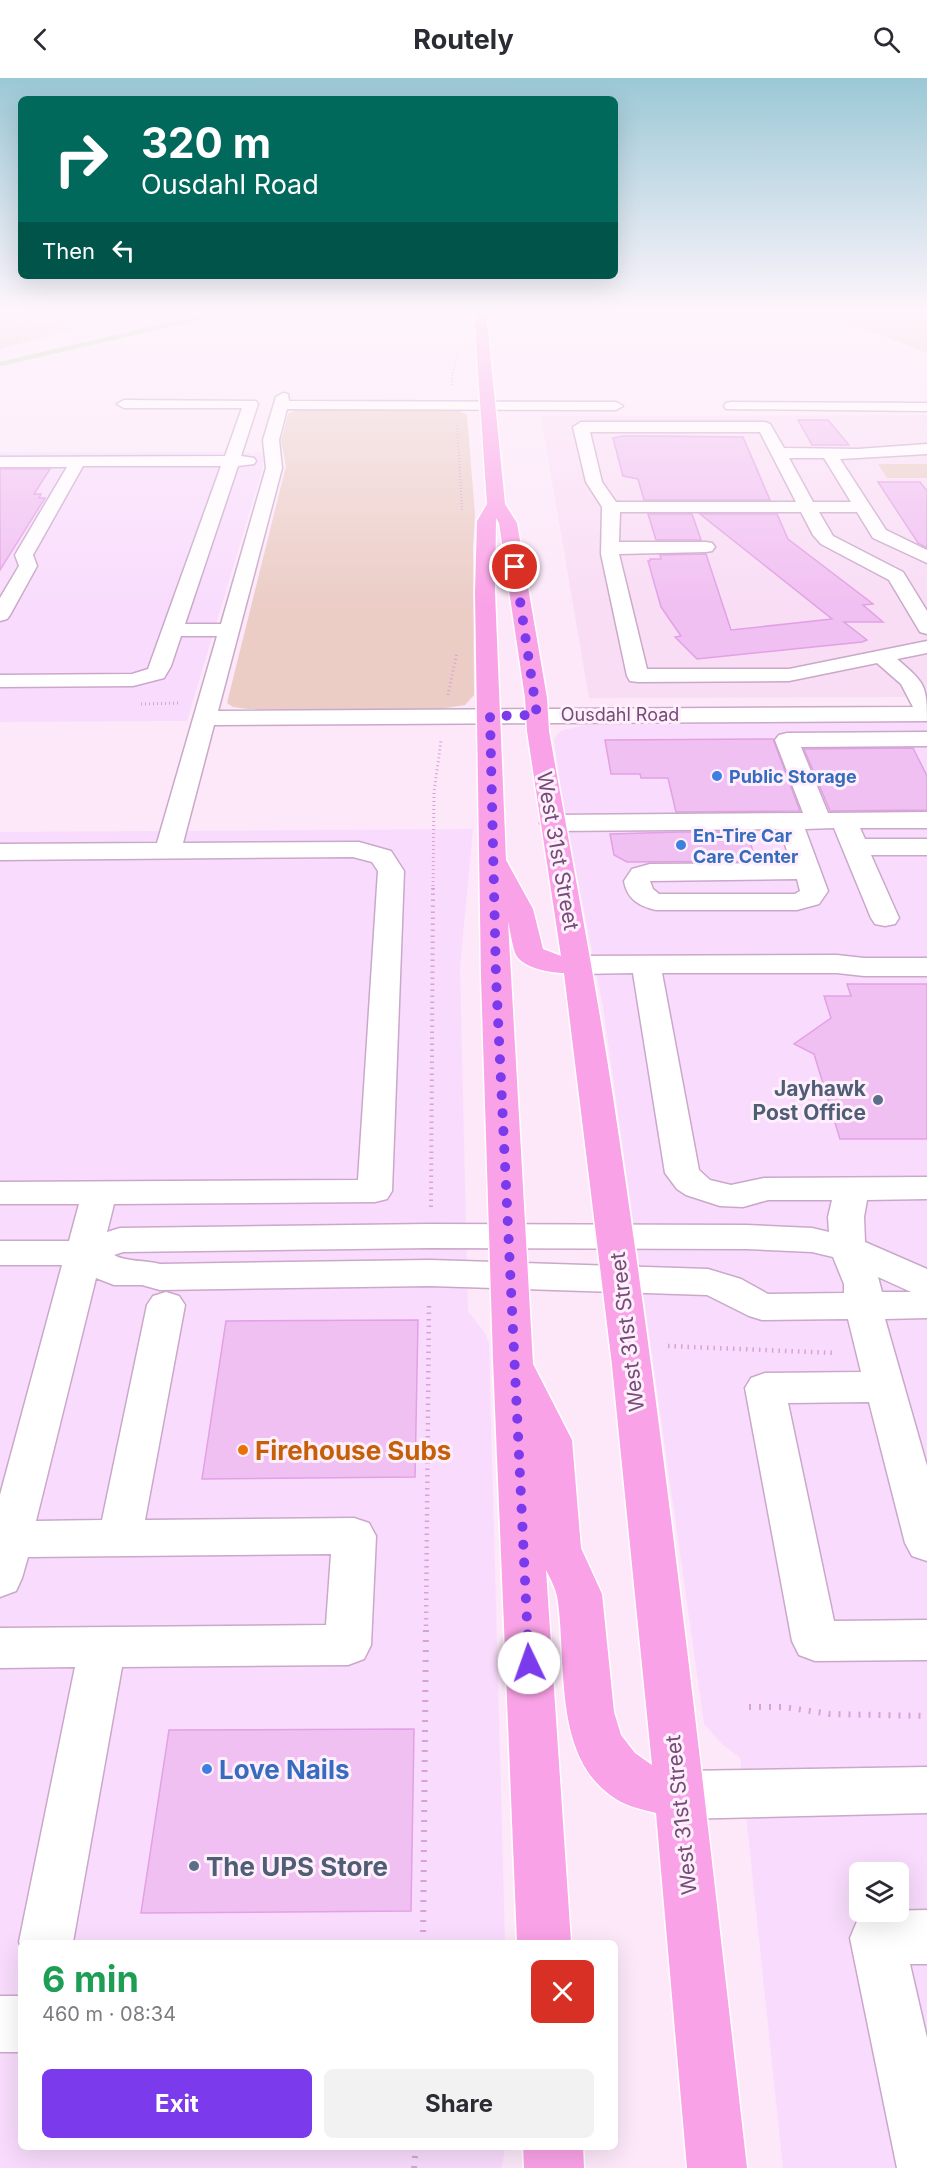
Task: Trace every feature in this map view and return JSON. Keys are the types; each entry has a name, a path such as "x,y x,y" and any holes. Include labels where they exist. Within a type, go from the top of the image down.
{"main road":[{"name":"West 31st Street","path":"488,410 496,504 508,523 553,822 578,965 617,1258 652,1538 717,2168"},
{"name":"West 31st Street","path":"496,504 486,521 485,592 496,977 513,1360 544,1940"},
{"path":"494,859 519,909 530,954 539,960 554,964 578,965"},
{"path":"513,1360 551,1440 560,1548 579,1594 590,1712 600,1746 617,1769 638,1785 679,1795"},
{"path":"553,2150 554,2168"}],"street":[{"path":"168,850 229,630 238,511 229,462 249,410"},
{"path":"0,681 133,680 146,678 156,673 172,630 238,511 274,461 271,440 280,410"},
{"path":"927,628 896,576 827,540 765,427 581,427 594,482 610,507 610,547 638,676 789,675 927,646"},
{"path":"779,453 927,449"},
{"path":"829,453 879,534 927,557"},
{"path":"0,462 274,461"},
{"path":"0,615 28,566 24,555 78,462"},
{"path":"775,490 798,489"},
{"path":"600,490 623,490"},
{"path":"610,507 862,507"},
{"path":"610,547 706,547"},
{"path":"172,630 229,630"},
{"path":"882,657 910,681 927,713"},
{"name":"Ousdahl Road","path":"205,718 927,713"},
{"path":"885,918 855,847 832,821 787,740 927,739"},
{"path":"553,822 927,820"},
{"path":"790,821 814,891 809,898 796,902 656,902 639,892 637,881 640,875 650,872 807,871"},
{"path":"855,847 927,847"},
{"path":"0,852 353,849 380,855 388,862 391,871 375,1191 0,1193"},
{"path":"578,965 837,964 864,967 927,967"},
{"path":"646,965 682,1173 687,1181 697,1188 723,1196 764,1189 927,1188"},
{"path":"846,1189 850,1201 846,1218 847,1249 863,1284 863,1306 927,1543"},
{"path":"0,1648 348,1645 354,1536 6,1537 99,1192"},
{"path":"0,1253 83,1252 114,1272 143,1272 160,1277 430,1273 509,1256 617,1258 812,1239 847,1249 927,1284"},
{"path":"617,1258 728,1288 762,1307 927,1305"},
{"path":"120,1538 166,1305"},
{"path":"881,1371 765,1388 815,1641 927,1640"},
{"path":"46,1940 102,1647"},
{"path":"679,1795 927,1790"},
{"path":"927,1937 877,1938 927,2168"},
{"path":"0,2024 18,2024"}],"path":[{"path":"431,1211 434,792 441,740"},
{"path":"423,1940 430,1291"},
{"path":"668,1346 881,1371"},
{"path":"749,1707 783,1707 830,1714 927,1716"},
{"path":"414,2168 416,2150"}],"shaded area":[{"path":"297,410 383,410 457,410 467,415 475,515 473,547 474,695 465,705 439,709 248,709 233,707 227,703 286,466 281,441 288,414"},
{"path":"927,415 927,697 589,698 541,416"},
{"path":"0,452 260,452 263,459 262,470 187,721 0,722"},
{"path":"878,464 927,464 927,478 887,478"},
{"path":"927,722 927,2168 783,2168 740,1758 721,1743 704,1724 603,1007 563,804 554,740 563,730 586,725"},
{"path":"473,829 460,968 468,1311 484,1332 489,1343 505,1940 18,1940 18,2150 505,2150 502,2168 0,2168 0,832"}],"building":[{"path":"798,420 828,420 849,445 812,445"},
{"path":"623,436 743,437 770,500 644,500 638,479 623,476 613,438"},
{"path":"0,469 50,469 34,494 41,494 39,498 45,498 0,570"},
{"path":"878,482 920,482 927,491 927,548 918,543"},
{"path":"648,514 692,514 701,540 656,540"},
{"path":"700,514 777,514 788,539 873,604 863,605 883,622 844,622 867,640 862,642 697,659 675,637 681,636 661,607 648,561 650,559 661,559 660,555 706,554 731,630 832,619"},
{"name":"Public Storage","path":"773,739 800,811 676,812 668,778 641,778 640,774 611,774 605,740"},
{"path":"913,748 927,776 927,810 830,811 804,749"},
{"name":"En-Tire Car Care Center","path":"747,832 756,861 627,862 614,855 610,834"},
{"name":"Jayhawk Post Office","path":"847,984 927,984 927,1139 840,1139 814,1054 794,1044 831,1018 824,996 851,996"},
{"path":"418,1320 415,1477 202,1479 226,1321"},
{"path":"414,1729 411,1911 141,1913 169,1730"}],"place":[{"name":"Public Storage","path":"717,776"},
{"name":"En-Tire Car Care Center","path":"681,845"},
{"name":"Jayhawk Post Office","path":"878,1100"},
{"name":"Firehouse Subs","path":"243,1450"},
{"name":"Love Nails","path":"207,1769"},
{"name":"The UPS Store","path":"194,1866"}],"route":[{"path":"515,567 537,715 490,716 496,977 529,1663"}]}
